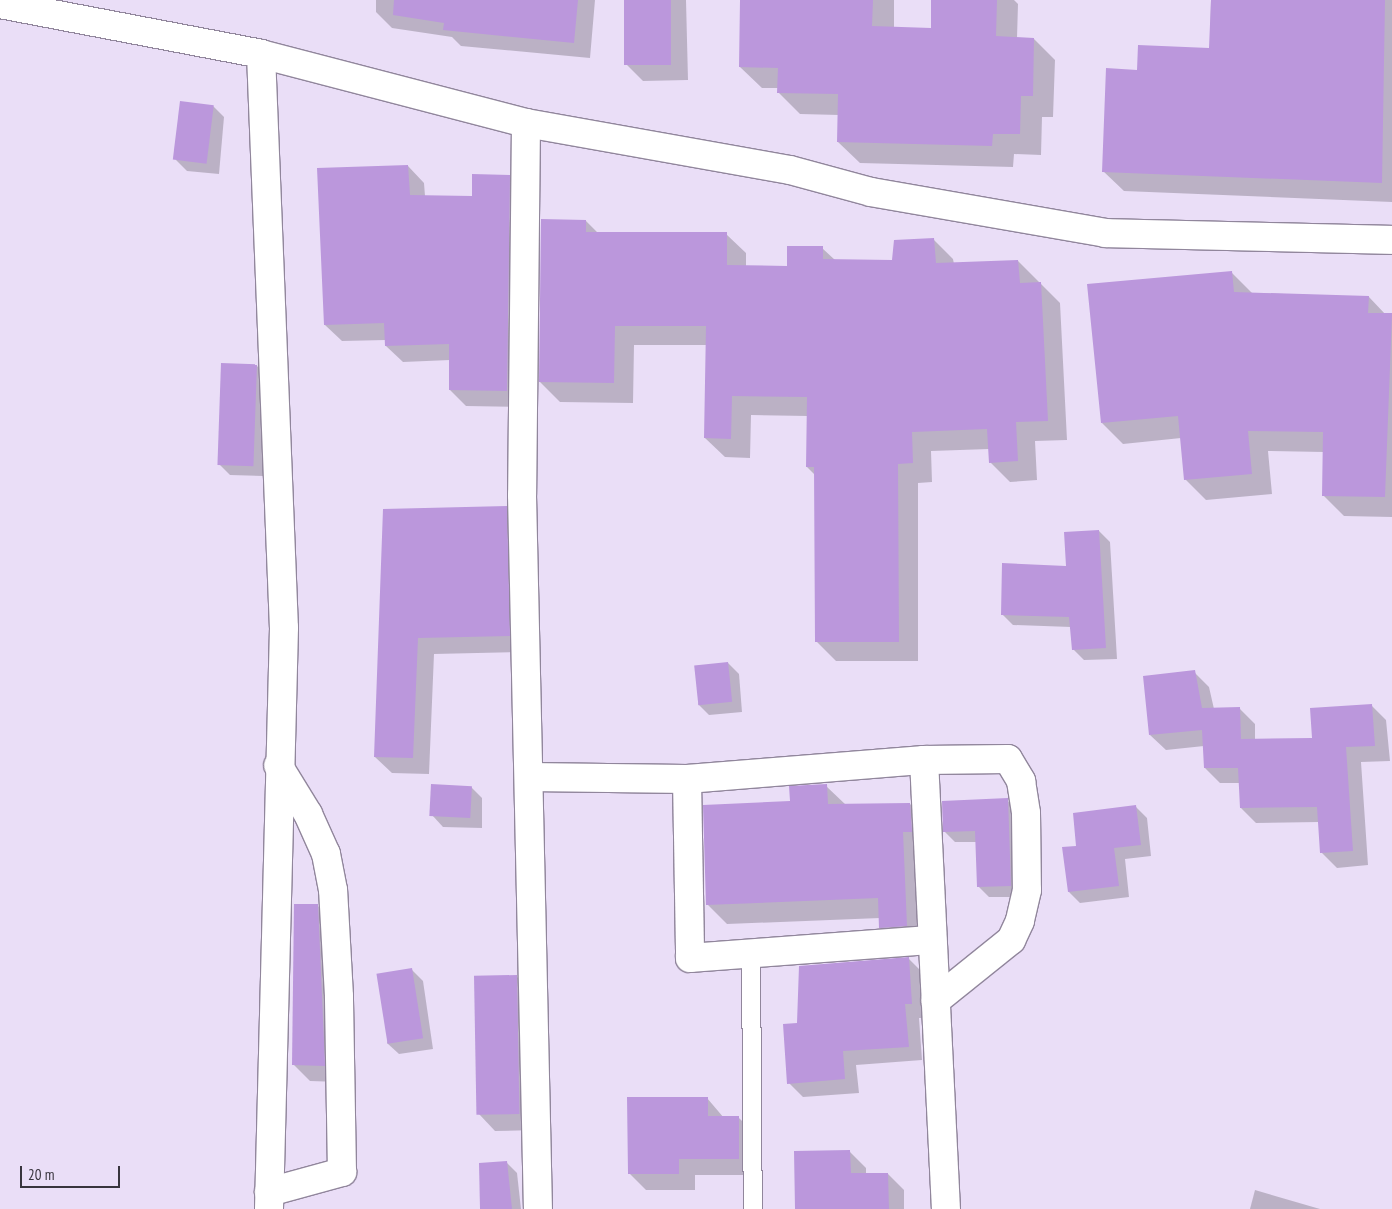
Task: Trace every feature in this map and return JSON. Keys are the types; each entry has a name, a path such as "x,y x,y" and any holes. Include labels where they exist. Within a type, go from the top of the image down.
{"street":[{"path":"0,4 261,54 526,123 790,170 871,192 1105,233 1392,240"},
{"path":"261,54 284,628 278,765 269,1200 342,1172 339,996 334,890 326,854 308,814 278,765"},
{"path":"526,123 522,495 538,1209"},
{"path":"529,777 687,779 924,760 1008,759 1021,781 1026,813 1027,890 1020,921 1011,940 936,1001"},
{"path":"924,760 946,1209"},
{"path":"687,779 690,958 932,940"}],"lane":[{"path":"751,954 753,1209"}],"building":[{"path":"394,0 578,0 574,43 443,30 444,23 393,15"},
{"path":"624,0 671,0 671,65 624,65"},
{"path":"740,0 873,0 872,26 931,28 931,0 997,0 996,36 1034,38 1033,96 1021,96 1020,134 993,134 992,146 837,142 838,94 777,93 778,68 739,67"},
{"path":"1211,0 1385,0 1382,183 1102,172 1106,68 1137,70 1138,45 1209,48"},
{"path":"180,101 214,105 207,164 173,160"},
{"path":"408,165 410,195 472,196 472,174 510,175 507,391 449,390 449,344 385,346 384,323 324,325 317,168"},
{"path":"541,219 586,220 586,232 727,232 727,265 787,266 787,246 823,246 823,259 892,260 894,240 934,238 936,263 1018,260 1020,283 1041,282 1048,421 1016,422 1018,461 989,463 987,429 912,432 913,463 898,464 899,642 815,642 814,467 806,467 807,397 732,396 731,439 704,438 706,326 615,326 614,383 539,382"},
{"path":"1232,271 1234,292 1369,296 1368,313 1392,313 1385,497 1322,496 1323,432 1248,431 1252,474 1184,480 1178,416 1101,423 1087,284"},
{"path":"221,363 257,364 253,466 217,465"},
{"path":"507,506 510,636 418,638 413,758 374,757 383,509"},
{"path":"1099,530 1106,648 1072,650 1069,617 1001,615 1002,563 1066,566 1064,532"},
{"path":"728,662 732,702 698,705 694,666"},
{"path":"1195,670 1202,708 1240,707 1241,739 1312,738 1310,708 1372,704 1375,746 1346,747 1353,851 1320,853 1317,807 1240,808 1238,768 1204,768 1202,730 1149,735 1143,676"},
{"path":"431,784 472,786 470,818 429,816"},
{"path":"827,784 828,804 910,803 912,832 903,832 907,926 879,928 878,898 706,905 703,805 790,801 789,786"},
{"path":"1008,798 1011,886 977,887 975,831 943,832 942,801"},
{"path":"1136,805 1141,845 1114,848 1119,886 1068,892 1062,847 1076,846 1073,813"},
{"path":"294,904 318,904 325,1066 292,1065"},
{"path":"909,957 912,1004 905,1004 909,1047 843,1051 845,1079 787,1084 783,1024 797,1023 799,966"},
{"path":"412,968 423,1038 388,1044 376,974"},
{"path":"517,975 519,1114 476,1115 474,976"},
{"path":"627,1097 708,1097 708,1116 739,1116 739,1159 679,1159 679,1174 628,1174"},
{"path":"850,1150 851,1173 888,1173 889,1209 795,1209 794,1151"},
{"path":"507,1161 512,1209 480,1209 479,1163"}]}
